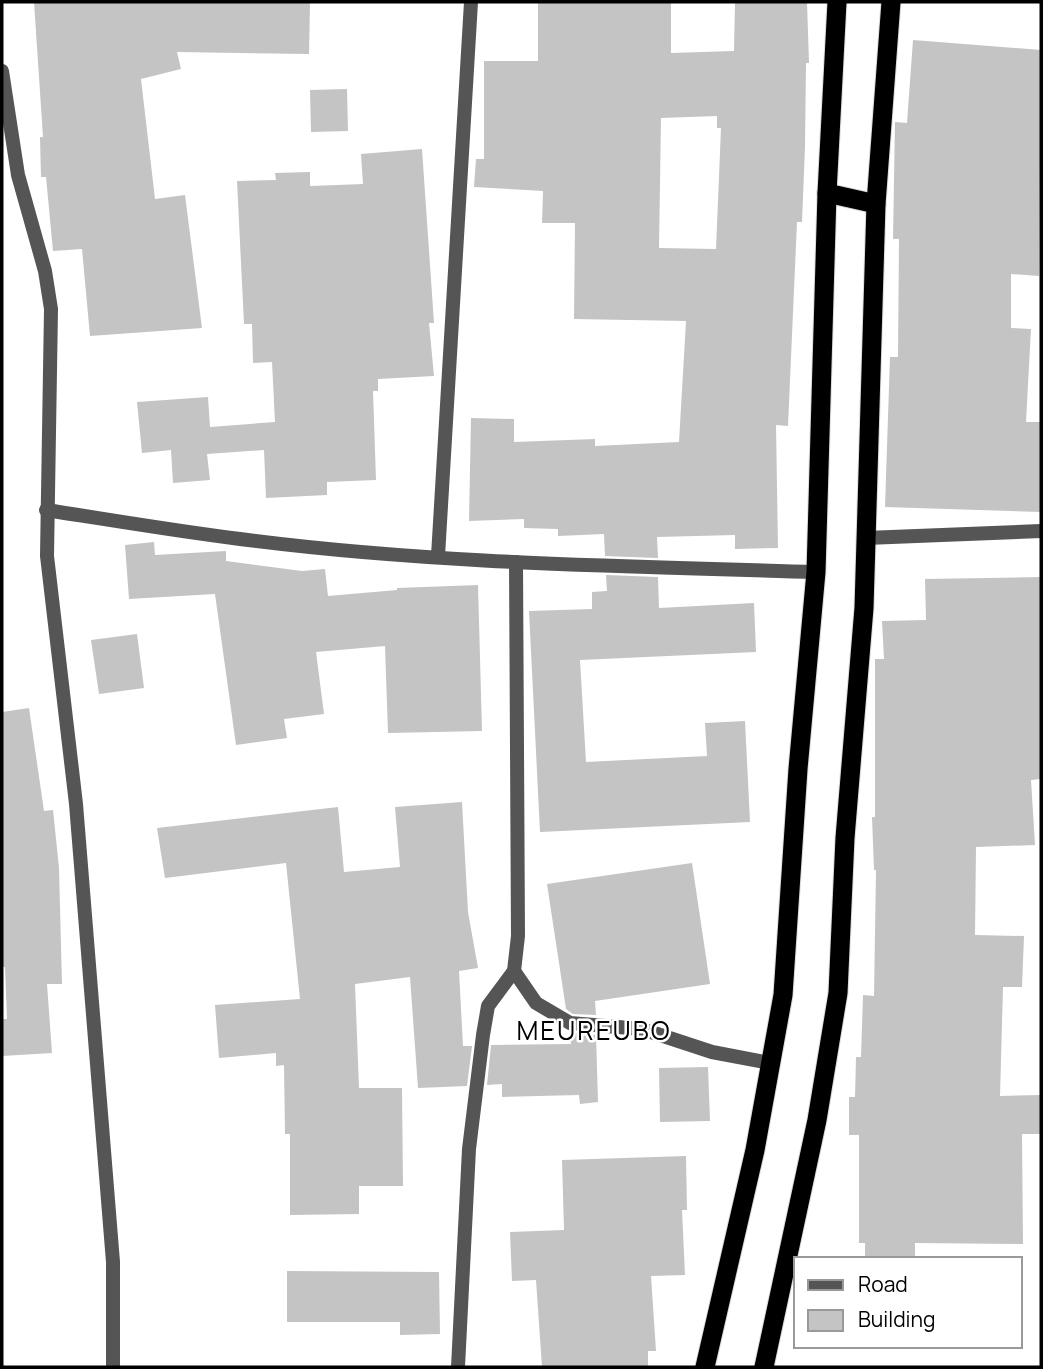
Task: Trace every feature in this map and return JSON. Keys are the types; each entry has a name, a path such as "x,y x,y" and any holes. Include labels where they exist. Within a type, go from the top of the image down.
{"highway":[{"path":"705,1367 755,1150 783,995 797,769 816,572 827,193 837,2"},
{"path":"764,1367 817,1120 838,993 866,538 876,204 891,2"},
{"path":"827,193 876,204"}],"street":[{"path":"438,556 471,2"},
{"path":"2,71 18,175 50,299 47,556 77,818 111,1249 113,1367"},
{"path":"46,510 242,539 438,556 516,562 816,572"},
{"path":"866,538 1041,531"},
{"path":"458,1367 469,1149 488,1006 514,971 518,936 516,562"},
{"path":"514,971 536,1003 570,1023 642,1029 712,1052 770,1063"}],"building":[{"path":"34,2 310,2 309,54 177,52 181,69 141,79 155,199 185,195 202,328 90,336 82,249 53,251 46,177 41,177 40,137 43,137"},
{"path":"538,2 671,2 671,53 734,51 735,2 807,2 809,63 806,63 802,222 797,222 788,426 776,425 778,548 735,549 735,535 657,537 658,558 605,556 604,534 558,536 558,529 524,528 524,519 469,521 471,418 514,419 514,442 595,439 595,446 679,442 686,321 574,319 575,223 542,223 543,191 474,187 476,159 484,159 484,61 538,61","holes":["717,116 717,128 721,128 716,249 659,248 661,118"]},
{"path":"913,40 1041,50 1039,276 1011,274 1011,328 1031,329 1026,422 1041,422 1041,512 885,507 890,357 898,357 899,239 893,239 895,122 907,123"},
{"path":"347,89 348,131 311,132 310,90"},
{"path":"422,149 434,323 429,323 434,376 378,379 378,391 373,391 376,480 327,482 327,495 266,498 264,450 207,454 210,480 173,483 171,450 142,453 137,402 208,397 210,427 275,422 272,362 253,363 252,324 244,324 237,181 276,180 275,173 310,172 310,186 363,184 361,154"},
{"path":"154,542 155,555 226,551 226,561 302,571 325,569 328,596 397,588 478,585 482,731 388,733 385,646 316,652 324,714 284,719 287,738 236,745 215,594 129,599 125,545"},
{"path":"606,575 658,577 659,608 754,603 756,652 580,660 586,762 707,756 705,723 745,721 750,822 540,832 529,611 592,609 592,592 607,591"},
{"path":"1041,577 1041,779 1031,780 1035,845 976,847 975,935 1024,936 1022,987 1003,987 1000,1096 1041,1095 1041,1134 1022,1134 1023,1244 915,1243 915,1257 865,1257 865,1243 859,1243 859,1135 849,1135 849,1097 855,1097 856,1057 861,1057 863,995 874,996 876,870 872,817 875,817 875,659 884,659 882,621 926,620 925,579"},
{"path":"137,634 144,688 99,694 91,640"},
{"path":"29,708 44,811 53,810 59,868 62,984 47,984 52,1053 2,1056 2,1019 7,1019 5,967 2,967 2,712"},
{"path":"462,802 468,912 478,968 459,971 463,1046 472,1046 467,1086 418,1088 410,977 355,984 359,1088 402,1088 403,1186 359,1186 359,1214 290,1215 290,1134 285,1134 284,1065 276,1066 276,1053 219,1058 215,1005 300,999 286,863 165,878 157,828 338,807 344,872 400,867 395,807"},
{"path":"692,863 710,984 595,1001 596,1015 573,1014 566,1009 547,884"},
{"path":"569,1033 596,1035 598,1102 580,1104 579,1095 502,1097 502,1084 487,1085 491,1045 571,1044"},
{"path":"708,1067 710,1121 660,1122 659,1068"},
{"path":"686,1156 687,1210 682,1210 685,1275 651,1276 656,1351 648,1351 648,1367 542,1367 536,1280 512,1281 510,1232 564,1230 562,1160"},
{"path":"287,1271 439,1272 440,1334 400,1335 400,1322 287,1322"}],"district":[{"name":"MEUREUBO","path":"594,1030"}]}
